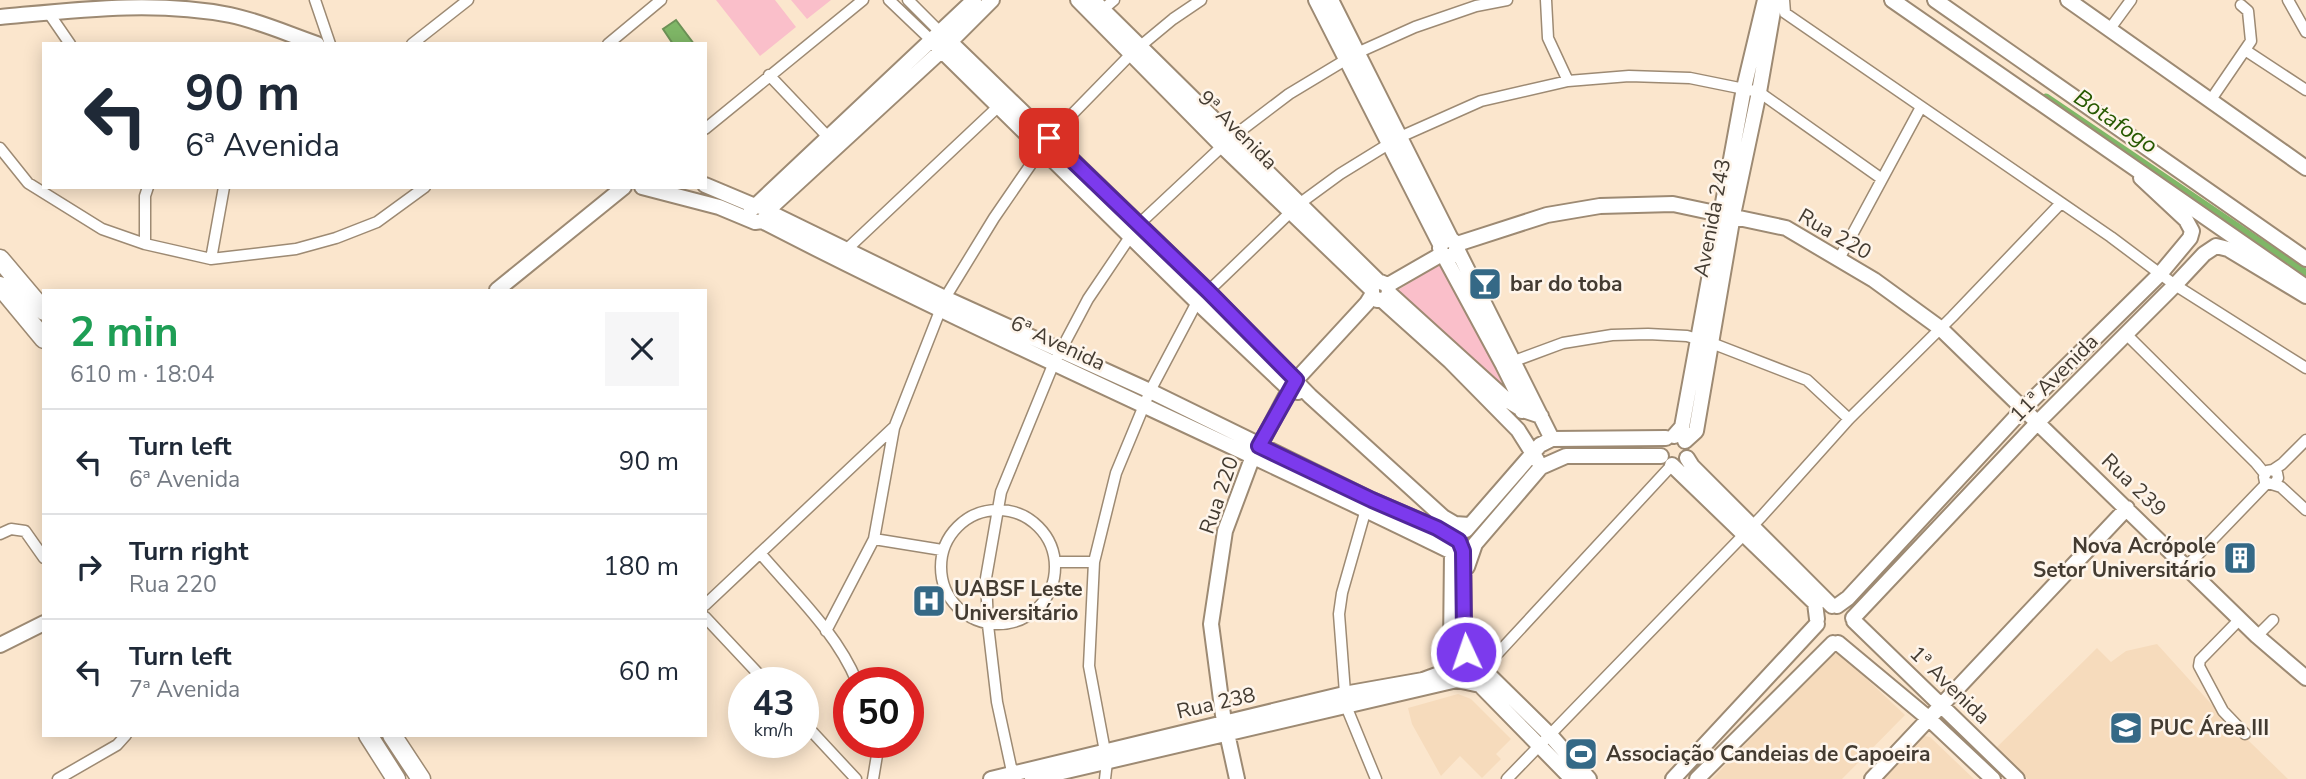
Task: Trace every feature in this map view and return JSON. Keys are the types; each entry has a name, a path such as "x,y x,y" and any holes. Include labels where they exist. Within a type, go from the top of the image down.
{"highway":[{"path":"0,258 42,309"},
{"path":"0,286 42,337"},
{"path":"369,737 397,779"},
{"path":"393,737 421,779"}],"street":[{"path":"24,15 36,0 48,12 68,42"},
{"path":"314,0 329,42"},
{"path":"415,42 468,0"},
{"path":"610,42 661,0"},
{"path":"707,127 863,0"},
{"path":"889,0 941,42 1004,102 1134,230 1197,302 1293,385 1310,396 1440,523 1469,524"},
{"path":"908,0 941,42"},
{"path":"758,214 941,42 974,0"},
{"path":"758,214 828,137 992,0"},
{"name":"9ª Avenida","path":"1078,0 1101,7 1136,50 1518,430 1532,453 1545,465"},
{"path":"826,631 874,538 894,428 942,304 1045,143 1136,50 1201,0"},
{"path":"1316,0 1352,56 1507,363 1541,416 1552,439 1545,465"},
{"path":"1331,0 1352,56"},
{"path":"1021,776 1011,766 997,702 988,625 986,578 1001,492 1056,358 1087,299 1134,230 1227,142 1289,94 1352,56 1415,27 1476,6 1507,0"},
{"path":"1546,0 1548,38 1568,81"},
{"name":"Avenida 243","path":"1675,438 1682,427 1704,341 1727,214 1744,88 1765,0"},
{"name":"Avenida 243","path":"1727,214 1759,92 1775,0"},
{"path":"1784,0 1785,13 2175,285 2306,369"},
{"path":"1892,0 2306,287"},
{"path":"1935,0 2306,259"},
{"path":"2068,0 2306,168"},
{"path":"2109,30 2131,0"},
{"path":"2288,0 2306,32"},
{"path":"0,17 104,3 233,16 311,42"},
{"path":"2210,101 2251,41 2248,11 2241,5"},
{"path":"2245,50 2306,90"},
{"path":"769,75 828,137"},
{"path":"1105,779 1106,757 1089,666 1094,562 1116,473 1147,398 1197,302 1295,207 1340,174 1395,141 1481,101 1568,81 1629,76 1689,78 1759,92 1882,179"},
{"path":"844,256 1004,102"},
{"path":"1839,260 1921,107"},
{"path":"0,148 28,183 102,229 145,244 211,259 296,249 336,238 377,222 422,189"},
{"name":"11ª Avenida","path":"1834,606 1848,598 2024,408 2160,274 2190,238 2190,226 2119,158"},
{"name":"6ª Avenida","path":"707,186 942,304 1147,398 1455,547"},
{"path":"145,244 147,189"},
{"path":"211,259 224,189"},
{"path":"498,289 622,189"},
{"name":"6ª Avenida","path":"650,189 758,214"},
{"path":"1507,779 1748,531 1849,419 2061,203"},
{"name":"Rua 220","path":"1237,779 1225,728 1211,624 1224,531 1256,451 1293,385 1378,293 1449,248 1547,215 1600,206 1673,204 1786,228 1874,280 1940,328 2024,408"},
{"path":"1134,230 1208,291 1293,385"},
{"name":"11ª Avenida","path":"1854,620 2038,422 2204,254 2216,246 2228,249 2306,296"},
{"name":"9ª Avenida","path":"1378,293 1507,400 1522,410 1541,416"},
{"path":"1507,363 1563,343 1612,335 1648,334 1704,341 1807,380 1849,419"},
{"path":"2126,334 2306,510"},
{"path":"1507,363 1522,410 1518,430"},
{"name":"Rua 239","path":"2024,408 2187,566 2241,613 2258,636 2306,678"},
{"path":"707,603 894,428"},
{"path":"1675,438 1660,446 1668,462 1834,606 1846,609 1854,620 1852,633 1848,638 1836,643 1697,779"},
{"path":"1456,665 1451,647 1455,547 1469,524 1532,453 1552,439 1675,438 1689,450 1687,458 1679,464 1566,456 1545,465 1475,544 1464,575"},
{"path":"2187,566 2306,440"},
{"path":"1687,458 1748,531 1815,603 1822,638 1836,643"},
{"path":"1485,676 1668,462"},
{"path":"1371,506 1364,516 1342,593 1339,614 1345,700 1376,779"},
{"name":"6ª Avenida","path":"1371,506 1440,523 1455,547"},
{"path":"1872,779 2127,508"},
{"path":"998,510 1018,512 1032,520 1044,531 1052,546 1055,562 1051,586 1038,607 1024,617 1008,623 988,625 961,611 949,598 942,583 940,566 942,550 951,533 965,519 982,511 998,510"},
{"path":"0,534 11,529 25,531 42,555"},
{"path":"874,538 942,550"},
{"path":"1455,547 1463,551 1464,575 1464,635 1456,665"},
{"path":"760,554 826,631 850,667"},
{"path":"1055,562 1094,562"},
{"path":"1672,779 1817,622 1823,610 1834,606"},
{"path":"2241,613 2200,660 2199,666 2223,711 2245,734"},
{"path":"707,619 752,667"},
{"name":"1ª Avenida","path":"1854,620 1939,706 2017,779"},
{"path":"2258,636 2273,620"},
{"path":"0,645 42,624"},
{"name":"1ª Avenida","path":"1836,643 1928,718 1993,779"},
{"path":"1456,665 1485,676"},
{"path":"1456,665 1485,676 1545,740 1589,779"},
{"name":"Rua 238","path":"991,779 1021,776 1345,700 1456,665"},
{"path":"58,779 117,745 125,737"},
{"path":"819,739 856,779"},
{"path":"1545,740 1572,779"},
{"name":"Rua 238","path":"1032,779 1106,757"},
{"path":"873,779 876,758"}],"shaded area":[{"path":"716,0 775,0 796,27 760,56"},
{"path":"791,0 831,0 807,19"},
{"path":"676,20 692,42 672,42 663,29"},
{"path":"1443,262 1507,393 1398,290"},
{"name":"PUC Área III","path":"2157,644 2214,707 2288,779 2028,779 1996,748 2097,648 2111,662 2126,651"},
{"path":"1839,653 1905,715 1842,779 1712,779 1833,654"},
{"path":"1458,694 1471,699 1511,739 1496,754 1501,759 1482,778 1460,756 1441,776 1412,724 1408,708"},
{"path":"1919,735 1930,737 1974,779 1878,779"}],"waterway":[{"name":"Botafogo","path":"2046,98 2306,274"}],"place":[{"name":"bar do toba","path":"1485,284"},
{"name":"Nova Acrópole Setor Universitário","path":"2240,558"},
{"name":"UABSF Leste Universitário","path":"929,601"},
{"name":"PUC Área III","path":"2126,728"},
{"name":"Associação Candeias de Capoeira","path":"1581,754"}],"route":[{"path":"1049,138 1296,380 1259,446 1437,528 1459,541 1463,551 1466,652"}]}
